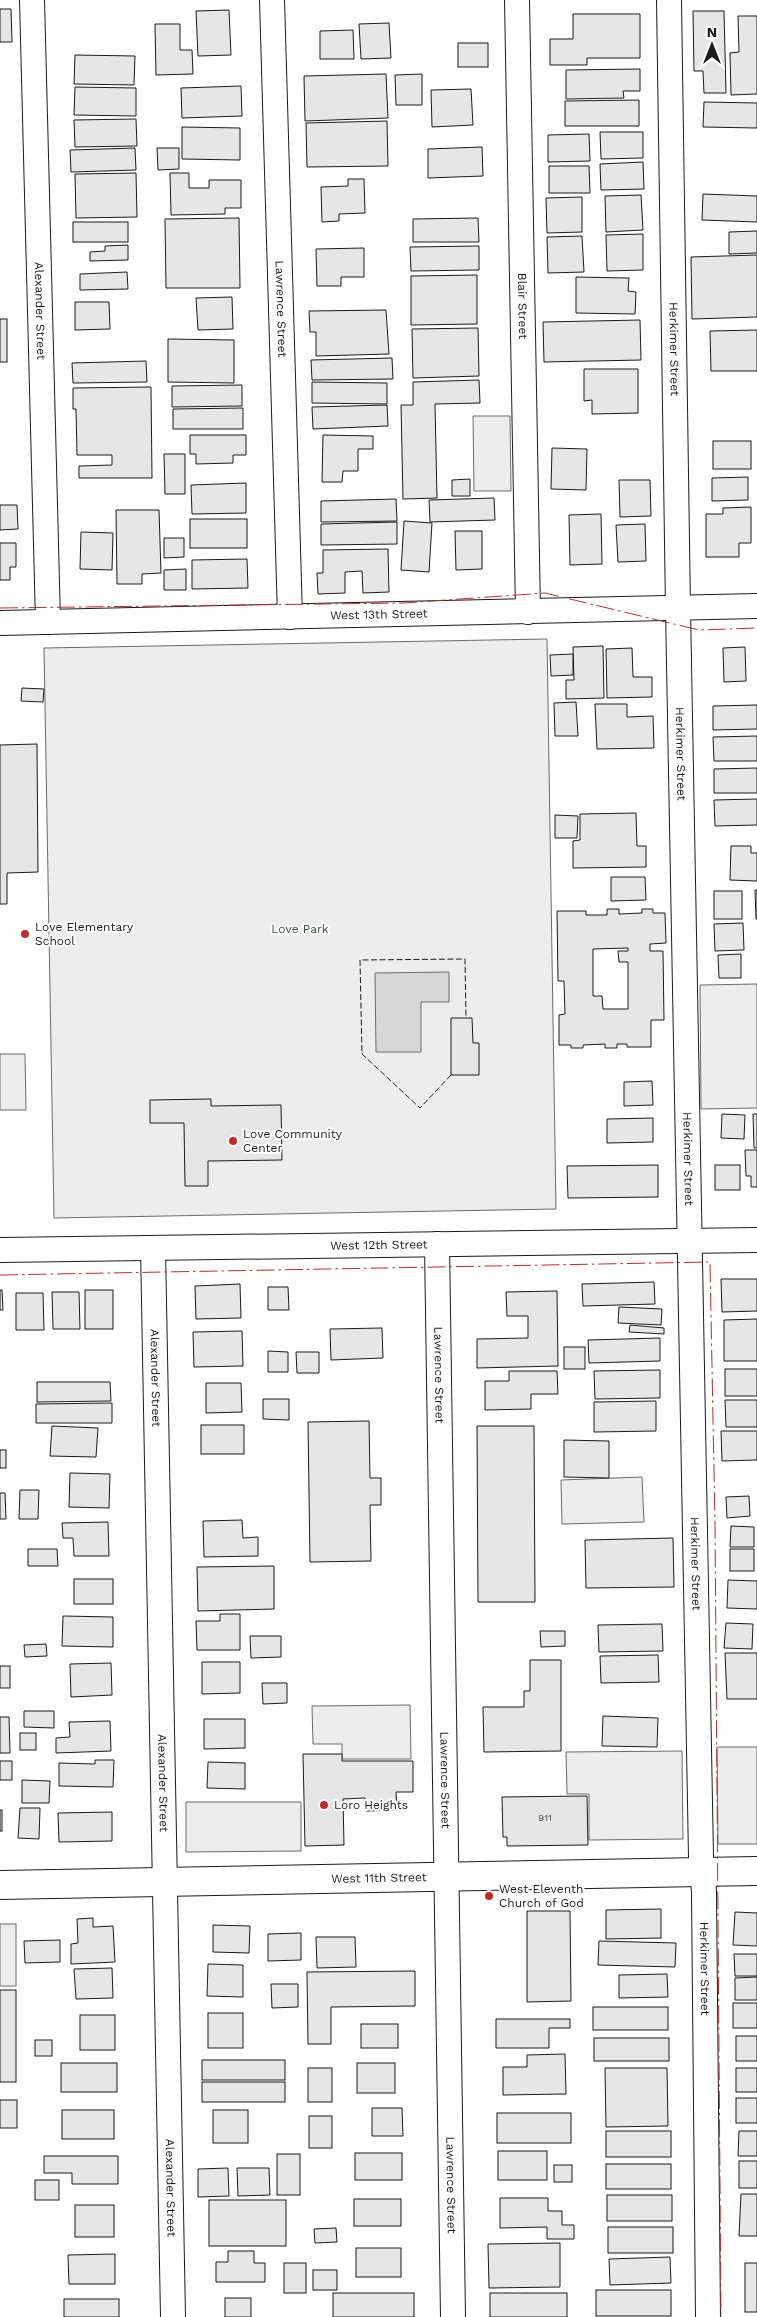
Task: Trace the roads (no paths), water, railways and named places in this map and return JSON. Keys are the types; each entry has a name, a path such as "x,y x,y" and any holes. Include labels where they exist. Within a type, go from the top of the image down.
{"main road":[{"name":"West 11th Street","path":"0,1885 757,1871"}],"street":[{"name":"Alexander Street","path":"32,0 48,622"},
{"name":"Lawrence Street","path":"272,0 290,617"},
{"name":"Blair Street","path":"517,0 528,612"},
{"name":"Herkimer Street","path":"669,0 689,1240 701,1857 704,1872 708,2317"},
{"name":"West 13th Street","path":"0,623 757,606"},
{"name":"West 12th Street","path":"0,1250 757,1240"},
{"name":"Lawrence Street","path":"437,1244 453,2317"},
{"name":"Alexander Street","path":"153,1248 173,2317"}],"place":[{"name":"Love Elementary School","path":"25,934"},
{"name":"Love Community Center","path":"233,1141"},
{"name":"Loro Heights","path":"324,1805"},
{"name":"West Eleventh Church of God","path":"489,1896"}],"park label":[{"name":"Love Park","path":"300,929"}]}
